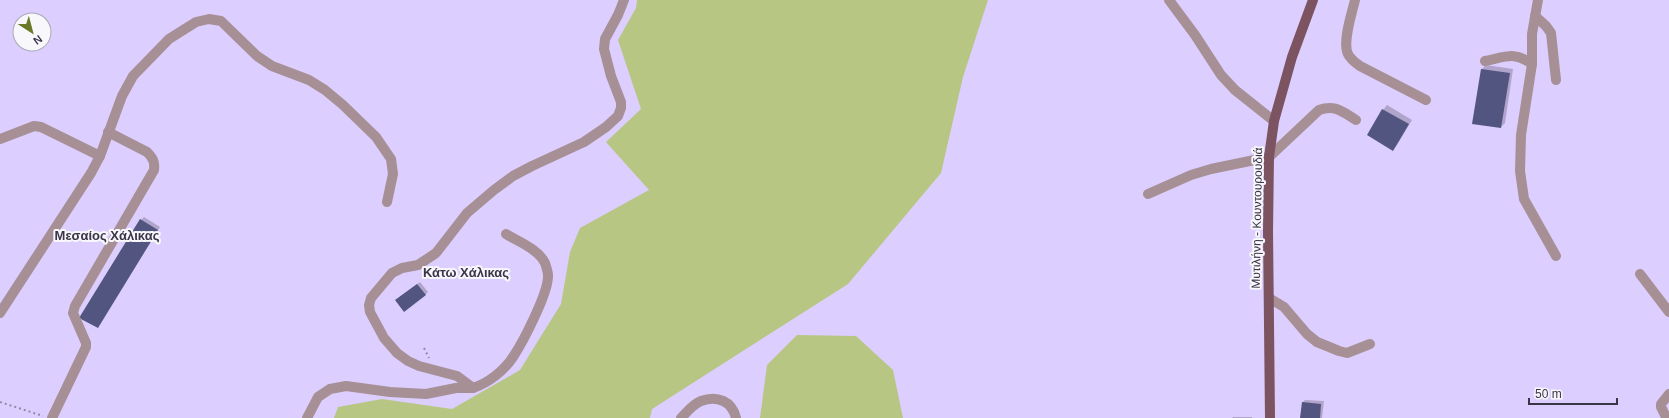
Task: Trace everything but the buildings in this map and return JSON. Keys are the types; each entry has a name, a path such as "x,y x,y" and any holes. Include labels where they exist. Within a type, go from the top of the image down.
{"main road":[{"name":"Μυτιλήνη - Κουντουρουδιά","path":"1270,418 1269,157 1274,121 1292,57 1313,0"}],"street":[{"path":"473,388 457,376 419,366 396,353 384,338 370,312 369,305 371,298 392,273 402,268 418,265 436,253 467,213 494,190 513,176 584,142 606,127 618,116 621,108 621,102 611,76 604,49 605,39 624,0"},
{"path":"1169,0 1195,35 1221,75 1235,90 1274,121"},
{"path":"1355,0 1346,45 1352,60 1360,66 1426,100"},
{"path":"1538,0 1535,16 1532,64 1521,135 1520,171 1524,199 1556,256"},
{"path":"1535,16 1546,26 1550,33 1556,80"},
{"path":"0,313 100,156 122,96 133,76 169,39 196,22 209,19 221,21 257,56 267,62 309,80 325,90 343,105 376,137 391,159 393,174 387,202"},
{"path":"1486,61 1514,56 1522,57 1532,64"},
{"path":"1148,194 1191,175 1211,169 1269,157 1319,110 1324,108 1337,108 1356,120"},
{"path":"0,139 34,126 41,127 100,156"},
{"path":"52,418 86,347 86,343 73,313 75,306 154,170 152,157 147,152 108,132"},
{"path":"307,418 318,397 330,388 346,386 390,392 426,394 456,388 473,388 484,384 513,357 526,334 546,289 548,275 545,264 539,255 506,234"},
{"path":"1640,274 1669,312"},
{"path":"1269,298 1284,307 1307,334 1317,342 1348,353 1370,344"},
{"path":"1668,418 1661,407 1661,404 1669,394"},
{"path":"681,418 689,409 700,401 713,399 726,402 733,407 736,418"}],"path":[{"path":"0,402 48,418"}],"green space":[{"path":"637,0 988,0 963,77 941,173 848,284 652,409 650,418 334,418 338,407 382,399 452,409 520,370 561,304 570,252 580,228 649,190 606,142 641,109 618,40 636,8"},
{"path":"797,335 856,336 893,370 903,418 760,418 767,365"}],"district":[{"name":"Μεσαίος Χάλικας","path":"107,235"},
{"name":"Κάτω Χάλικας","path":"466,272"}]}
